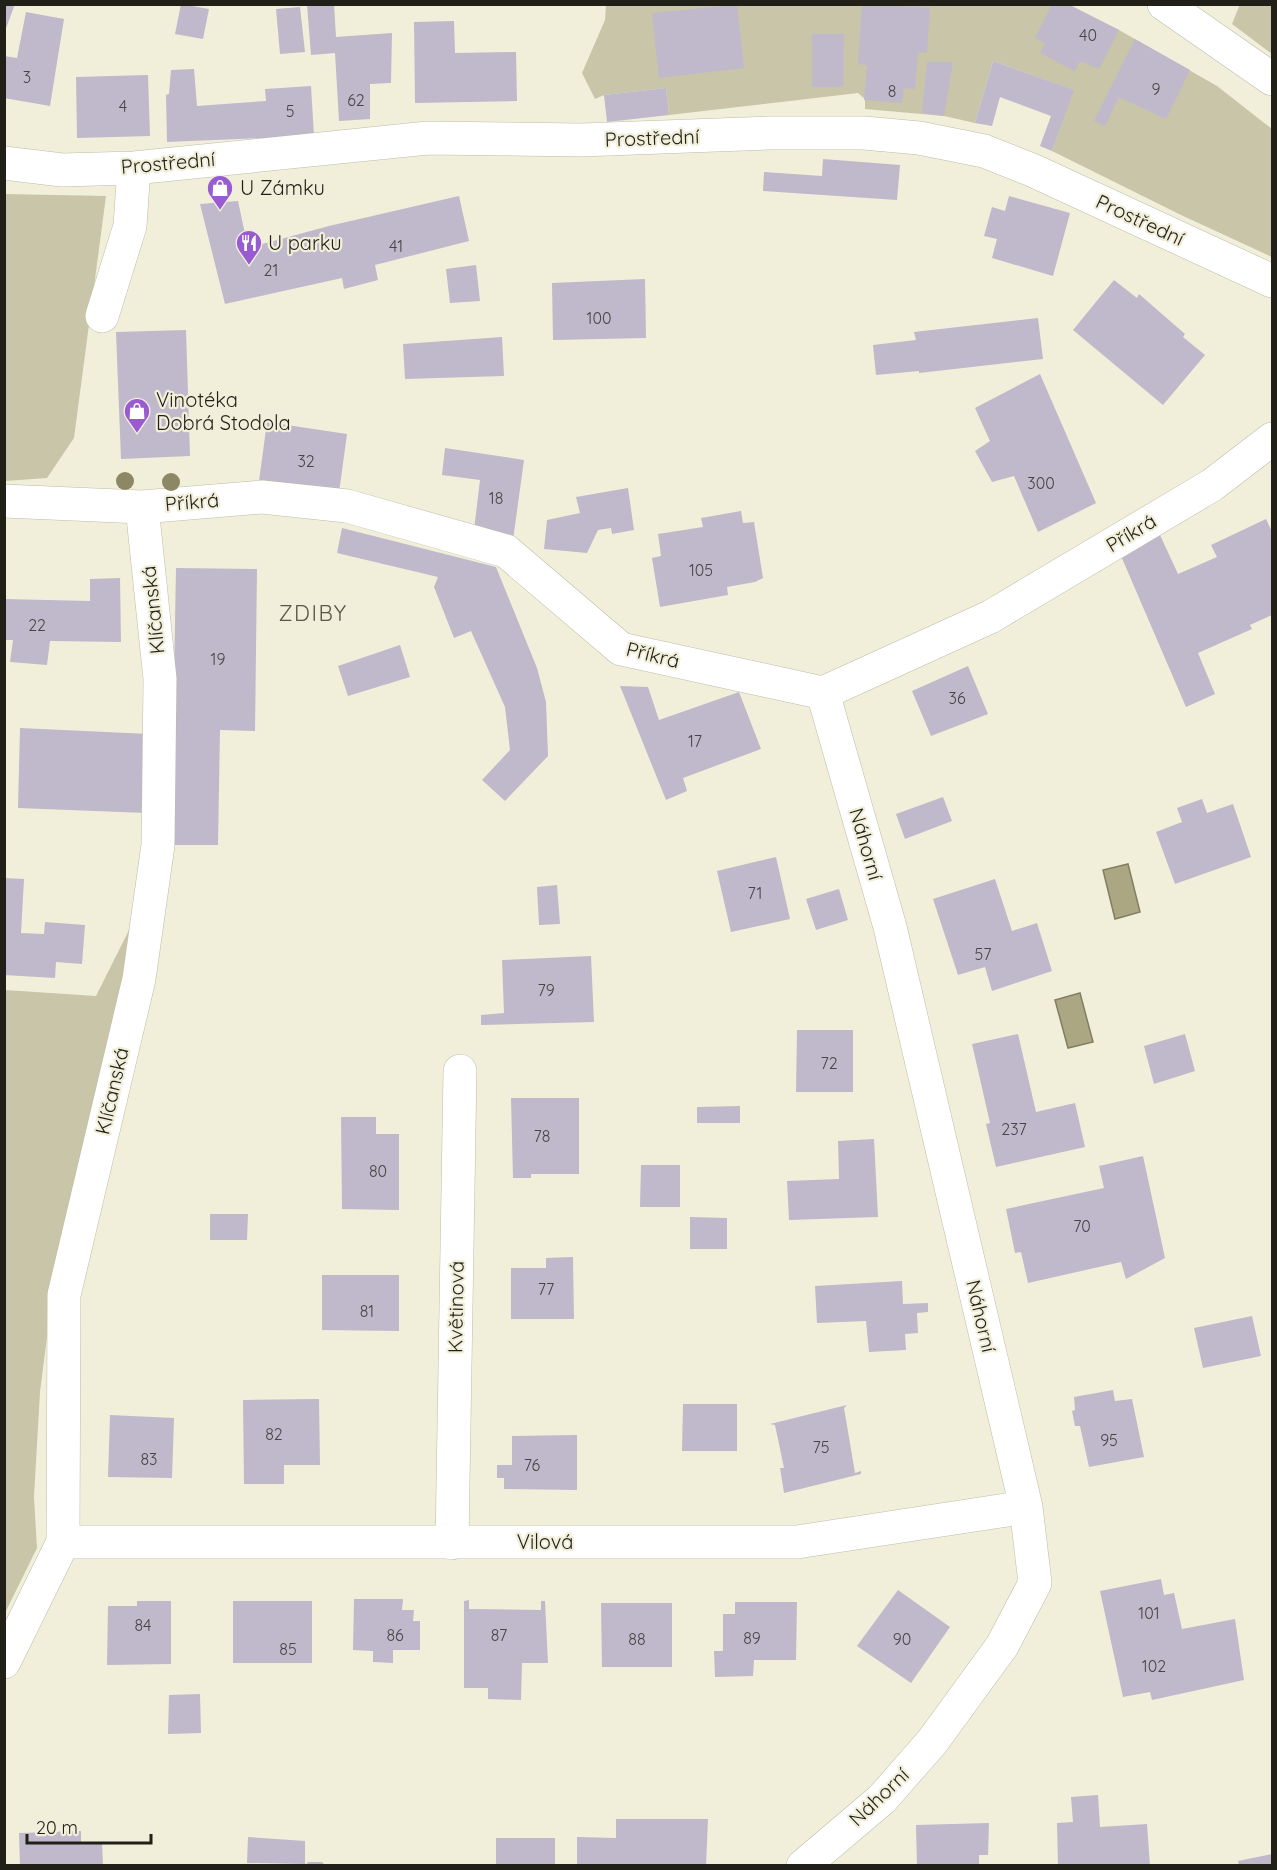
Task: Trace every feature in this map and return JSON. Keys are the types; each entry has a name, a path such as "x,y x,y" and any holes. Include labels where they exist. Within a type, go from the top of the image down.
{"street":[{"path":"1164,4 1272,79"},
{"name":"Prostřední","path":"4,163 62,170 134,168 428,138 581,140 769,133 864,133 920,138 984,151 1032,170 1272,281"},
{"path":"102,316 130,226 134,168"},
{"name":"Příkrá","path":"4,501 141,507 262,496 347,506 506,551 621,649 823,693 990,617 1212,485 1272,439"},
{"name":"Klíčanská","path":"4,1662 63,1542 64,1295 139,979 158,845 160,679 141,507"},
{"name":"Náhorní","path":"803,1866 882,1799 932,1742 1002,1646 1035,1583 1026,1507 890,927 823,693"},
{"name":"Květinová","path":"452,1543 460,1071"},
{"name":"Vilová","path":"63,1542 797,1542 1026,1507"}],"shaded area":[{"path":"1240,4 1272,5 1272,54 1232,24"},
{"path":"606,5 1068,5 1119,30 1217,86 1272,129 1272,257 1052,151 1073,90 993,61 975,123 944,116 865,109 865,99 858,93 669,115 666,88 604,95 595,99 582,73 605,20"},
{"path":"5,194 106,196 74,438 47,478 5,481"},
{"path":"1128,864 1140,912 1115,919 1103,870"},
{"path":"133,922 127,986 55,1274 40,1392 34,1497 37,1548 5,1613 5,990 96,996"},
{"path":"1080,993 1093,1042 1068,1048 1055,1000"}],"building":[{"path":"4,4 15,4 5,31 4,31"},
{"path":"181,4 209,9 203,39 175,34"},
{"path":"307,4 334,4 336,37 392,33 391,83 370,84 370,119 339,121 335,53 311,55"},
{"path":"862,4 914,7 920,4 919,7 930,8 927,53 918,52 915,89 904,88 902,103 864,100 867,65 858,64"},
{"path":"1052,4 1068,4 1119,30 1099,69 1080,61 1075,71 1040,53 1045,43 1035,38"},
{"path":"737,5 744,68 659,78 652,13"},
{"path":"300,7 305,52 280,54 276,9"},
{"path":"26,12 64,19 50,106 4,98 4,56 17,58"},
{"path":"454,21 455,53 516,52 517,101 415,103 414,22"},
{"path":"812,34 844,34 843,87 812,87"},
{"path":"1135,39 1190,70 1166,119 1119,97 1105,126 1094,121"},
{"path":"993,61 1074,90 1052,151 1040,146 1051,116 1000,97 992,126 975,123"},
{"path":"927,62 953,62 944,116 922,113"},
{"path":"194,69 197,106 266,101 265,89 311,86 314,136 167,142 166,95 169,94 171,70"},
{"path":"148,75 150,136 77,138 76,77"},
{"path":"666,88 669,115 607,122 604,95"},
{"path":"823,159 900,165 897,200 763,191 764,172 822,176"},
{"path":"459,196 469,241 375,265 378,280 344,289 342,278 225,304 200,204 238,201 248,248 329,226"},
{"path":"1009,196 1070,213 1053,276 992,258 997,239 984,236 992,207 1005,211"},
{"path":"476,265 480,301 450,303 446,269"},
{"path":"645,279 646,338 553,340 552,283"},
{"path":"1114,280 1137,298 1139,294 1185,334 1183,337 1205,355 1163,405 1073,330"},
{"path":"1038,318 1043,359 919,373 919,371 876,375 873,345 916,340 914,332"},
{"path":"186,330 190,456 121,459 116,332"},
{"path":"502,337 504,376 405,379 403,344"},
{"path":"1040,374 1096,503 1038,532 1014,476 992,482 975,451 990,441 975,408"},
{"path":"267,422 347,434 339,493 259,481"},
{"path":"445,448 524,460 513,540 474,530 480,480 442,475"},
{"path":"628,488 634,530 612,534 611,528 598,530 587,553 544,549 547,520 580,513 576,497"},
{"path":"741,511 743,523 754,522 763,578 755,582 727,587 728,595 660,607 652,558 661,556 658,534 703,527 701,518"},
{"path":"1266,519 1272,532 1272,615 1250,625 1252,629 1198,653 1215,694 1186,707 1121,556 1160,535 1178,574 1217,557 1211,545"},
{"path":"342,528 496,567 537,668 546,702 548,756 505,801 482,780 510,750 505,707 471,631 454,638 434,587 438,577 337,553"},
{"path":"176,568 257,569 255,731 220,730 218,845 171,845"},
{"path":"120,578 121,642 50,641 47,665 10,662 13,640 4,640 4,599 90,601 90,579"},
{"path":"400,645 410,677 348,696 338,666"},
{"path":"968,666 988,714 931,736 912,691"},
{"path":"620,686 648,687 659,720 739,692 761,749 683,778 687,791 666,800"},
{"path":"20,728 149,734 146,813 18,808"},
{"path":"943,797 952,821 905,839 896,814"},
{"path":"1202,799 1207,813 1233,804 1251,857 1175,884 1156,832 1182,822 1177,808"},
{"path":"776,857 790,919 731,932 717,871"},
{"path":"4,878 24,879 21,933 44,934 45,922 85,925 82,964 56,962 55,978 4,975"},
{"path":"995,879 1012,931 1037,923 1052,971 992,991 985,967 958,975 933,899"},
{"path":"557,885 560,924 539,925 537,887"},
{"path":"839,889 848,920 816,930 806,899"},
{"path":"591,956 594,1022 481,1025 481,1015 504,1013 502,960"},
{"path":"797,1030 853,1030 853,1092 796,1092"},
{"path":"1018,1034 1036,1112 1075,1103 1085,1147 996,1167 986,1124 990,1123 972,1044"},
{"path":"1185,1034 1195,1071 1154,1084 1144,1046"},
{"path":"511,1098 579,1098 579,1174 531,1174 531,1178 513,1178"},
{"path":"740,1106 740,1123 697,1123 697,1107"},
{"path":"341,1117 376,1117 376,1134 399,1134 399,1210 342,1209"},
{"path":"874,1139 878,1217 789,1220 787,1181 839,1179 838,1141"},
{"path":"1143,1156 1165,1258 1126,1279 1121,1262 1028,1283 1021,1252 1015,1253 1006,1209 1104,1188 1099,1166"},
{"path":"641,1165 680,1165 680,1207 640,1207"},
{"path":"210,1214 248,1214 247,1240 210,1240"},
{"path":"690,1217 727,1218 727,1249 690,1249"},
{"path":"573,1257 574,1319 511,1319 511,1268 546,1268 546,1258"},
{"path":"322,1275 399,1275 399,1331 322,1330"},
{"path":"902,1281 903,1304 928,1303 928,1312 917,1313 918,1333 905,1334 906,1350 869,1352 866,1321 817,1323 815,1286"},
{"path":"1252,1316 1261,1356 1203,1368 1194,1328"},
{"path":"1113,1390 1115,1401 1132,1399 1144,1457 1089,1467 1080,1426 1075,1426 1072,1411 1075,1410 1074,1397"},
{"path":"319,1399 320,1465 284,1465 284,1484 244,1484 243,1400"},
{"path":"683,1404 737,1404 737,1451 682,1451"},
{"path":"847,1405 844,1408 855,1473 861,1471 861,1474 784,1493 780,1468 784,1468 775,1425 770,1424"},
{"path":"110,1415 174,1418 172,1478 108,1477"},
{"path":"577,1435 577,1490 504,1489 504,1478 497,1478 497,1465 512,1465 512,1436"},
{"path":"1161,1579 1164,1595 1174,1593 1182,1629 1235,1619 1244,1680 1152,1700 1150,1692 1123,1697 1100,1591"},
{"path":"898,1590 950,1627 911,1683 857,1646"},
{"path":"354,1599 403,1599 402,1610 414,1610 413,1621 420,1621 420,1650 393,1650 393,1663 373,1662 373,1651 353,1650"},
{"path":"469,1600 469,1609 541,1610 541,1601 545,1601 548,1663 522,1663 521,1700 488,1699 488,1688 464,1688 464,1601"},
{"path":"137,1601 171,1601 171,1664 107,1665 108,1606 137,1606"},
{"path":"233,1601 312,1601 312,1663 233,1663"},
{"path":"735,1602 797,1602 796,1660 754,1660 753,1676 715,1677 714,1651 723,1651 723,1614 735,1614"},
{"path":"601,1603 672,1603 672,1667 602,1667"},
{"path":"200,1694 201,1733 168,1734 169,1695"},
{"path":"1098,1795 1100,1827 1147,1824 1150,1866 1058,1866 1057,1823 1073,1822 1071,1797"},
{"path":"616,1819 708,1819 706,1866 577,1866 577,1837 616,1838"},
{"path":"989,1823 988,1855 979,1855 979,1866 917,1866 916,1825"},
{"path":"81,1831 81,1843 102,1842 103,1866 20,1865 19,1833"},
{"path":"248,1837 305,1841 305,1864 247,1863"},
{"path":"496,1838 555,1838 555,1866 496,1866"},
{"path":"1272,1854 1272,1866 1239,1866 1238,1861"},
{"path":"308,1862 322,1862 326,1866 305,1866"}],"place":[{"name":"U Zámku","path":"220,211"},
{"name":"U parku","path":"249,266"},
{"name":"Vinotéka Dobrá Stodola","path":"137,434"}],"district":[{"name":"ZDIBY","path":"313,613"}]}
